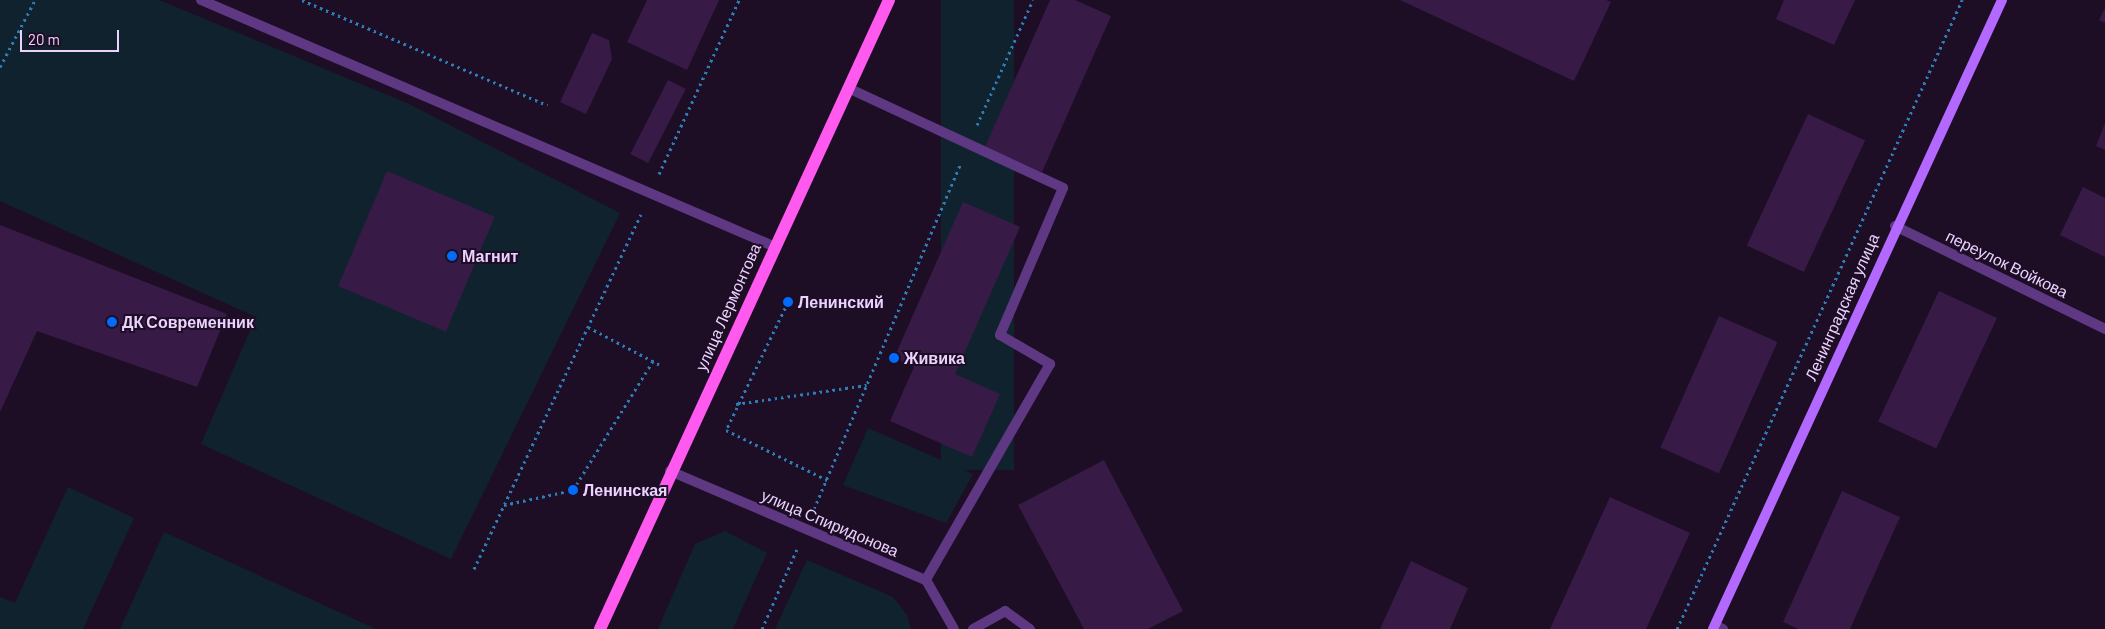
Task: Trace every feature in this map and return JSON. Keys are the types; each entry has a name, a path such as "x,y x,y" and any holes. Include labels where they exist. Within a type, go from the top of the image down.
{"main road":[{"name":"улица Лермонтова","path":"600,629 773,246 889,0"}],"street":[{"path":"201,0 773,246"},
{"name":"Ленинградская улица","path":"1717,628 1895,226 2002,0"},
{"path":"848,88 1063,188 1000,334 1050,364 926,580 954,629"},
{"name":"переулок Войкова","path":"1895,226 2105,330"},
{"name":"улица Спиридонова","path":"670,471 926,580"},
{"path":"974,629 1005,611 1030,629"}],"path":[{"path":"0,66 35,0"},
{"path":"302,0 547,105"},
{"path":"474,569 739,0"},
{"path":"762,629 806,530 969,144 1033,0"},
{"path":"1677,629 1962,0"},
{"path":"788,302 735,404 726,430 827,480"},
{"path":"588,327 662,366"},
{"path":"504,506 573,490 653,361"},
{"path":"735,404 867,385"}],"shaded area":[{"path":"0,0 159,0 409,104 620,213 451,559 201,444 256,317 0,201"},
{"path":"941,0 1014,0 1014,470 941,470"},
{"path":"868,428 973,474 946,523 843,485"},
{"path":"68,487 134,518 83,629 0,629 0,597 15,603"},
{"path":"725,531 767,553 733,629 658,629 695,544"},
{"path":"164,532 376,629 120,629"},
{"path":"807,560 893,597 907,615 911,629 775,629"}],"building":[{"path":"647,0 719,0 687,70 627,42"},
{"path":"1050,0 1075,0 1111,16 1042,172 985,147"},
{"path":"1400,0 1606,0 1611,2 1574,81"},
{"path":"1784,0 1855,0 1834,45 1776,19"},
{"path":"2105,8 2105,23 2099,20"},
{"path":"592,33 609,40 612,59 586,114 560,102"},
{"path":"668,80 686,89 648,163 630,154"},
{"path":"1808,114 1865,141 1804,272 1747,245"},
{"path":"2105,123 2105,150 2096,146"},
{"path":"387,171 495,217 446,332 338,286"},
{"path":"2083,187 2105,198 2105,257 2060,235"},
{"path":"963,202 1020,227 955,374 1000,394 972,457 890,421 914,367 894,358"},
{"name":"ДК Современник","path":"0,225 227,314 197,387 37,331 0,412"},
{"path":"1939,291 1997,318 1936,449 1878,422"},
{"path":"1719,316 1777,342 1719,474 1660,448"},
{"path":"1104,460 1183,611 1148,629 1084,629 1018,505"},
{"path":"1842,491 1900,517 1850,629 1798,629 1783,622"},
{"path":"1610,497 1690,533 1646,629 1550,629"},
{"path":"1411,561 1468,588 1450,629 1380,629"}],"place":[{"name":"Магнит","path":"452,256"},
{"name":"Ленинский","path":"788,302"},
{"name":"ДК Современник","path":"112,322"},
{"name":"Живика","path":"894,358"},
{"name":"Ленинская","path":"573,490"}]}
